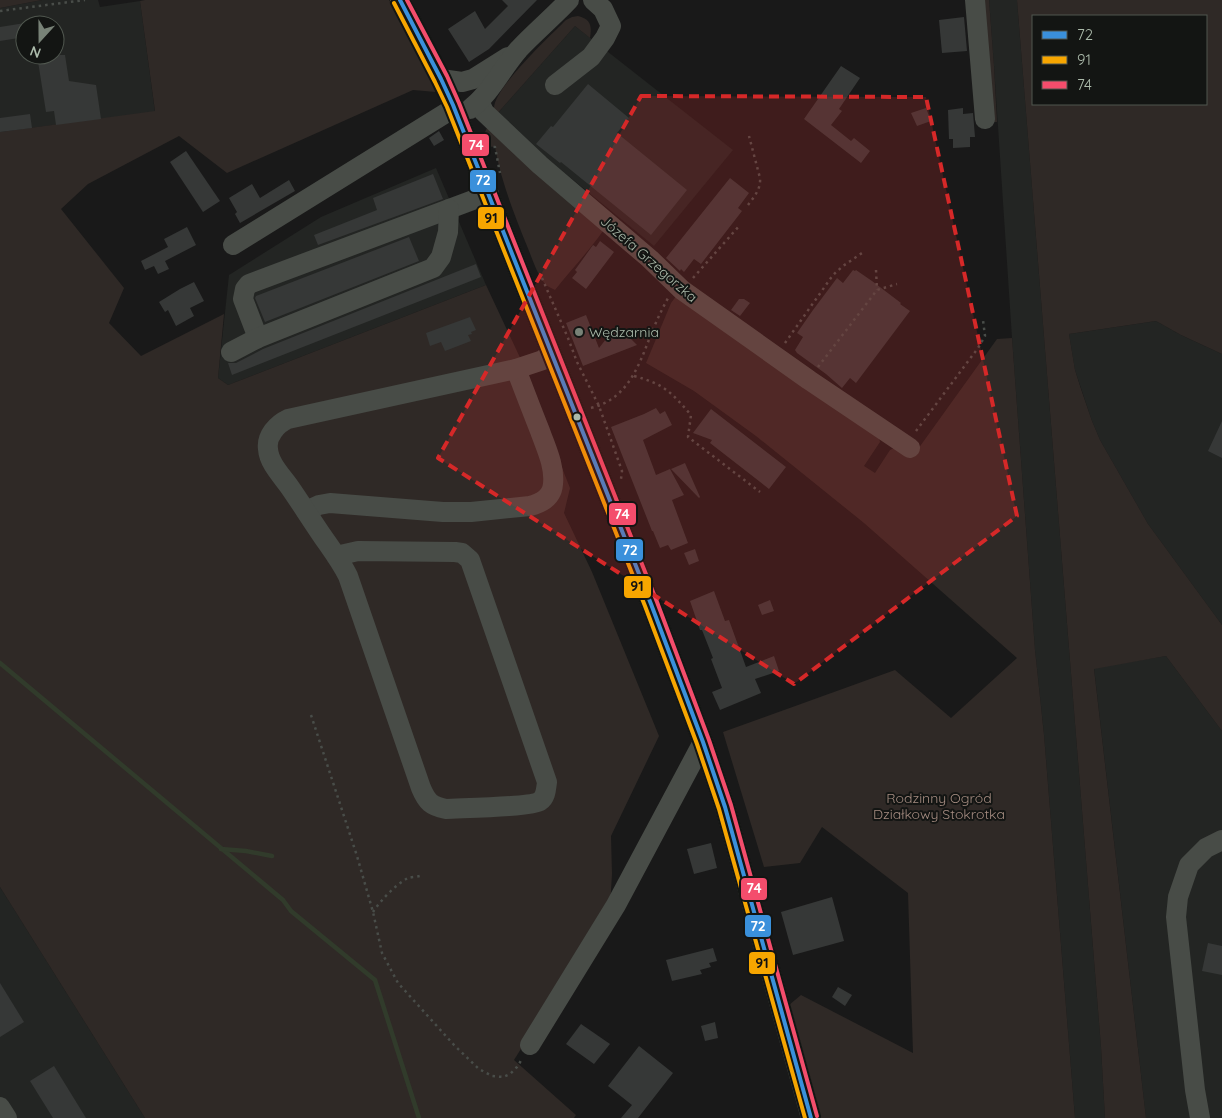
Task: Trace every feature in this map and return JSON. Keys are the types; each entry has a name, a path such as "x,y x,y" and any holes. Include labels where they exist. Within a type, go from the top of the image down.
{"street":[{"path":"400,0 455,109 654,612 703,742 725,807 811,1118"},
{"path":"455,109 471,108 479,101 518,50 569,0"},
{"path":"555,85 591,57 611,26 603,9 593,0"},
{"path":"974,0 985,119"},
{"path":"441,79 462,82 474,79 518,50"},
{"path":"233,245 455,109 474,79"},
{"name":"Józefa Grzegorzka","path":"479,101 484,112 533,158 650,260 678,287 808,380 908,446"},
{"path":"258,338 243,299 244,289 249,284 489,194"},
{"path":"230,352 258,338 433,268 441,257 448,232 449,209"},
{"path":"336,556 358,551 455,552 462,553 470,560 547,782 543,798 539,802 526,805 446,809 436,807 426,799 344,567 336,556 306,511 271,461 267,444 281,422 288,419 516,370 543,360 551,352"},
{"path":"306,511 319,505 330,503 443,512 471,512 530,506 544,501 549,496 554,483 552,462 516,370"},
{"path":"530,1044 616,905 703,742"},
{"path":"1200,1118 1195,1090 1176,917 1178,897 1189,865 1206,848 1222,840"},
{"path":"0,1107 7,1118"}],"path":[{"path":"0,12 85,0"},
{"path":"748,205 761,183 749,136"},
{"path":"483,146 495,147 502,176"},
{"path":"575,411 599,406 624,389 634,376 662,309 678,287 740,225"},
{"path":"776,357 832,275 862,252"},
{"path":"876,270 877,290"},
{"path":"538,272 545,284 577,362 599,406 622,471 620,480"},
{"path":"808,380 877,290 897,284"},
{"path":"908,446 978,348 985,336 983,320"},
{"path":"634,376 661,386 676,397 691,415 688,437 760,492"},
{"path":"312,715 357,856 382,952 398,983 454,1045 479,1068 492,1076 503,1077 510,1074 517,1067 530,1044"},
{"path":"373,912 381,901 408,878 420,876"}],"highlighted area":[{"path":"641,96 926,97 1017,516 794,684 438,458"}],"shaded area":[{"path":"42,0 98,0 100,7 140,1 155,112 0,132 0,8"},
{"path":"989,0 1017,0 1101,1047 1105,1118 1075,1118 1044,735 1035,650"},
{"path":"575,26 733,150 654,246 495,116"},
{"path":"436,168 486,285 228,385 218,378 229,275 321,217"},
{"path":"1156,321 1222,354 1222,625 1148,524 1100,440 1075,370 1069,334"},
{"path":"1166,656 1222,731 1222,1118 1146,1118 1094,668"},
{"path":"0,887 145,1118 0,1118"}],"green space":[{"path":"0,0 42,0 0,8"},
{"path":"389,0 436,92 413,90 227,173 179,136 88,184 61,209 124,288 109,323 141,356 224,314 218,378 228,385 486,285 524,366 570,488 564,513 592,572 659,736 611,836 612,874 610,907 514,1060 576,1115 574,1118 145,1118 0,887 0,132 155,111 140,1"},
{"path":"978,0 989,0 997,122 989,122"},
{"path":"1017,0 1222,0 1222,354 1156,321 1069,334 1075,370 1100,440 1148,524 1222,625 1222,731 1166,656 1094,669 1146,1118 1105,1118 1101,1047"},
{"path":"578,16 586,19 590,24 590,38 575,26 495,116 496,99 513,75 566,20"},
{"path":"487,128 603,231 555,290 545,284 535,266 508,197 495,147 483,146 483,136"},
{"name":"Rodzinny Ogród Działkowy Stokrotka","path":"677,295 878,434 880,442 864,466 875,473 890,450 896,447 913,456 997,339 1012,338 1035,650 1044,735 1075,1118 820,1118 789,1005 801,995 913,1053 908,893 822,827 800,863 764,867 723,732 895,670 951,718 1017,658 864,523 756,436 694,391 646,363 671,303"}],"building":[{"path":"502,0 537,0 489,49 469,62 448,29 475,11 485,29 508,6"},
{"path":"964,17 967,51 942,53 939,20"},
{"path":"15,25 15,39 0,41 0,27"},
{"path":"65,55 69,81 96,85 101,119 56,125 54,111 46,112 39,65 65,65"},
{"path":"841,66 860,78 839,109 842,111 831,125 851,141 854,138 870,151 861,163 804,119"},
{"path":"588,84 629,118 617,133 687,190 651,235 536,144 551,126 553,127"},
{"path":"926,108 931,121 917,126 911,113"},
{"path":"963,108 963,114 973,113 975,137 970,137 970,147 953,148 953,139 949,139 948,110"},
{"path":"30,114 32,128 0,132 0,118"},
{"path":"439,131 444,140 434,146 429,138"},
{"path":"186,151 220,201 203,212 170,162"},
{"path":"433,174 443,199 318,245 314,235 377,210 373,198"},
{"path":"730,178 749,193 738,208 742,211 701,264 694,259 684,272 681,269 680,271 666,258"},
{"path":"289,180 295,191 240,223 235,214 237,212 229,198 252,184 260,198"},
{"path":"187,227 196,245 165,261 169,269 158,274 154,266 145,270 141,261 168,247 164,239"},
{"path":"409,237 419,261 265,322 255,298 256,296"},
{"path":"600,241 614,252 586,289 572,278 577,272 575,270 593,245 596,247"},
{"path":"476,264 481,277 232,375 228,363 236,363 263,349"},
{"path":"853,270 856,270 872,281 910,311 856,383 850,378 842,388 795,350 803,337 797,333 813,310 837,278 843,283"},
{"path":"194,282 204,301 190,308 194,316 176,326 168,310 165,312 159,302"},
{"path":"739,299 744,299 750,303 740,316 731,310"},
{"path":"586,315 599,348 617,325 637,345 583,366 566,323"},
{"path":"470,317 476,330 468,335 471,341 445,351 441,342 430,346 426,333"},
{"path":"656,408 660,414 665,411 672,425 643,440 656,475 670,469 684,495 672,500 688,543 671,550 668,545 660,548 611,427"},
{"path":"711,409 786,467 769,489 710,443 712,440 693,433"},
{"path":"1222,421 1222,458 1208,451"},
{"path":"685,463 700,497 699,498 671,469"},
{"path":"695,549 699,561 689,565 684,553"},
{"path":"714,591 725,621 729,620 746,667 774,656 779,671 755,679 761,693 720,710 712,692 722,688 711,659 713,658 702,630 700,630 690,601"},
{"path":"770,600 774,611 762,615 758,605"},
{"path":"711,843 717,868 694,874 687,849"},
{"path":"832,897 844,941 793,955 781,912"},
{"path":"1208,943 1222,946 1222,975 1202,971"},
{"path":"713,948 717,961 709,963 711,967 700,970 702,974 672,981 666,960"},
{"path":"0,983 24,1022 0,1037"},
{"path":"838,987 852,995 845,1006 832,997"},
{"path":"715,1022 718,1038 705,1041 701,1026"},
{"path":"581,1024 610,1044 594,1064 566,1044"},
{"path":"639,1046 673,1073 638,1118 621,1118 632,1105 608,1086"},
{"path":"54,1066 86,1118 53,1118 30,1081"}],"waterway":[{"path":"0,663 283,900 291,911 375,980 419,1118"},
{"path":"221,849 272,856"}],"transit line":[{"name":"72","path":"400,0 453,105 651,604 703,742 725,807 811,1118"},
{"name":"74","path":"407,0 459,103 657,602 709,740 731,805 817,1116"},
{"name":"91","path":"394,3 447,107 645,606 697,744 719,809 805,1118"}],"place":[{"name":"Wędzarnia","path":"579,332"}]}
